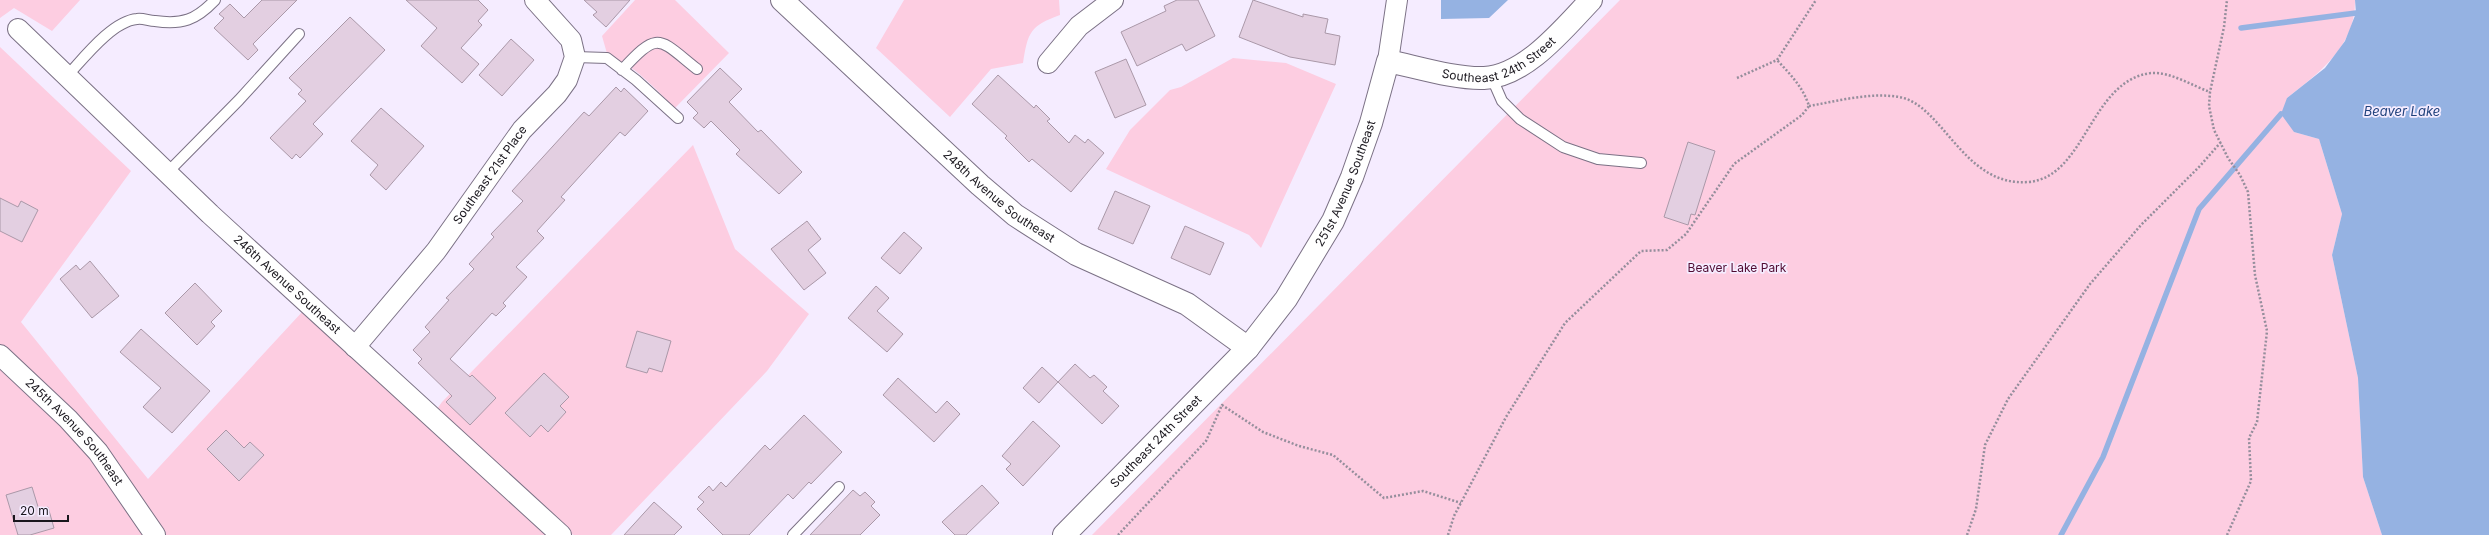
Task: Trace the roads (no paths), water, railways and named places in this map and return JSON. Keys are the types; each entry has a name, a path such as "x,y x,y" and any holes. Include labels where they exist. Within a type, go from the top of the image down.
{"street":[{"path":"535,0 567,34 575,57"},
{"name":"248th Avenue Southeast","path":"782,0 980,185 1015,215 1076,254 1187,304 1248,348"},
{"path":"1048,63 1079,26 1113,0"},
{"name":"251st Avenue Southeast","path":"1248,348 1286,299 1333,221 1371,123 1388,61 1397,0"},
{"name":"Southeast 24th Street","path":"1388,61 1463,76 1485,78 1519,66 1537,53 1591,0"},
{"name":"246th Avenue Southeast","path":"18,29 167,173 561,535"},
{"name":"Southeast 21st Place","path":"355,347 436,251 522,130 557,94 567,80 575,57"},
{"name":"Southeast 24th Street","path":"1064,535 1248,348"},
{"name":"245th Avenue Southeast","path":"0,355 68,419 98,452 155,535"}],"lane":[{"path":"67,76 106,36 125,23 137,19 171,23 185,22 199,14 215,0"},
{"path":"167,173 239,100 299,34"},
{"path":"622,70 638,53 653,42 660,42 697,69"},
{"path":"575,57 607,58 636,80 678,118"},
{"path":"1491,76 1502,102 1520,119 1563,148 1598,159 1641,163"},
{"path":"793,535 839,487"}],"water":[{"path":"1441,0 1508,0 1489,18 1441,19"},
{"name":"Beaver Lake","path":"2355,0 2489,0 2489,535 2382,535 2363,477 2358,378 2332,255 2342,214 2319,139 2294,132 2281,114 2287,98 2325,68 2345,41 2356,13"}],"waterway":[{"path":"2241,28 2356,13"},
{"path":"2061,535 2103,457 2199,209 2281,114"}],"park label":[{"name":"Beaver Lake Park","path":"1737,268"}]}
